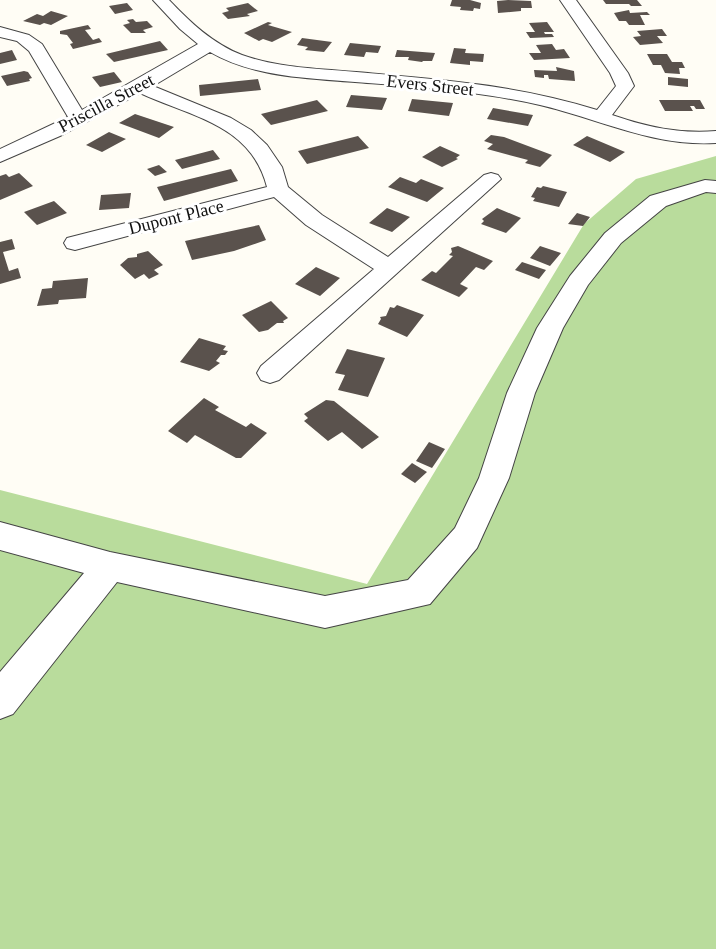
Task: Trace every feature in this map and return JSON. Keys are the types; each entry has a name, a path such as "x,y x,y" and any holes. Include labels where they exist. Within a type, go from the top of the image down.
{"street":[{"path":"568,0 619,73 624,86 601,118"},
{"path":"164,3 184,1"},
{"name":"Evers Street","path":"164,3 194,34 209,45 237,58 284,70 489,91 544,101 638,131 666,137 716,137"},
{"path":"0,32 23,38 36,48 78,118"},
{"name":"Priscilla Street","path":"0,156 139,86 209,45"},
{"path":"139,86 241,131 269,160 276,174 278,190 314,220 389,268"},
{"path":"270,373 491,179"},
{"path":"0,536 110,566 326,612 418,593 466,538 494,478 521,393 550,328 578,281 613,238 658,201 705,186 716,187"},
{"name":"Dupont Place","path":"75,243 278,190"},
{"path":"0,700 110,566"}],"green space":[{"path":"716,156 716,949 0,949 0,490 367,584 584,224 636,179"}],"building":[{"path":"452,0 470,0 481,3 480,9 460,10 461,7 450,6"},
{"path":"603,0 637,0 642,6 606,4"},
{"path":"497,1 531,1 532,8 498,13"},
{"path":"127,3 133,10 115,14 109,6"},
{"path":"248,3 258,11 247,14 250,16 228,19 222,13 229,11 226,8"},
{"path":"629,10 630,13 647,12 650,15 640,15 645,25 629,25 626,21 619,21 614,13"},
{"path":"51,11 68,16 51,25 23,21 37,14 43,16"},
{"path":"133,19 136,22 147,21 153,27 143,30 146,33 131,33 123,25 130,23 127,20"},
{"path":"268,22 272,23 268,25 292,32 272,42 263,39 259,41 244,33"},
{"path":"547,22 554,32 544,32 554,37 530,38 526,32 535,32 529,23"},
{"path":"88,25 91,29 85,30 93,40 99,38 102,42 73,49 70,44 73,43 67,35 60,34 60,31"},
{"path":"662,29 667,36 657,36 663,43 640,45 633,37 641,36 637,31"},
{"path":"302,38 332,42 324,52 305,50 308,47 297,45"},
{"path":"160,41 168,50 114,62 106,54"},
{"path":"350,43 381,46 378,53 366,52 364,57 344,55"},
{"path":"552,44 556,50 564,49 570,58 534,60 529,53 541,53 536,45"},
{"path":"454,48 466,49 465,53 484,54 483,62 470,61 470,65 450,63"},
{"path":"12,50 17,60 0,64 0,53"},
{"path":"397,50 435,53 432,61 422,62 408,60 409,57 395,57"},
{"path":"647,54 667,54 672,62 682,62 685,68 679,68 680,74 665,73 661,65 653,65"},
{"path":"556,67 574,71 575,81 549,79 548,75 544,75 544,78 535,77 534,70 557,71"},
{"path":"28,72 32,78 29,79 30,81 7,86 1,76"},
{"path":"114,72 122,82 100,87 92,77"},
{"path":"668,77 688,79 688,87 668,85"},
{"path":"258,79 261,90 200,96 199,85"},
{"path":"351,95 387,98 382,110 346,107"},
{"path":"412,99 453,103 449,116 408,111"},
{"path":"317,100 328,111 271,125 261,114"},
{"path":"659,100 700,100 705,109 690,106 693,111 665,111"},
{"path":"493,108 533,115 528,126 487,119"},
{"path":"135,114 174,127 159,138 119,123"},
{"path":"109,132 126,139 102,152 86,145"},
{"path":"491,135 504,137 552,155 540,167 525,163 528,160 487,149 493,144 484,141"},
{"path":"358,136 369,148 307,164 298,151"},
{"path":"587,136 625,152 610,162 573,145"},
{"path":"440,146 460,155 456,158 458,159 442,167 422,157"},
{"path":"213,150 220,159 182,169 175,160"},
{"path":"159,165 167,172 155,176 147,169"},
{"path":"231,169 238,181 164,201 157,187"},
{"path":"19,173 33,186 0,200 0,176 6,174 9,177"},
{"path":"400,177 416,183 421,179 444,188 427,202 388,187"},
{"path":"543,186 567,192 559,207 533,201 535,198 531,197 537,187"},
{"path":"131,193 129,208 99,210 101,195"},
{"path":"54,201 67,213 37,225 24,212"},
{"path":"387,208 410,217 392,232 369,223"},
{"path":"497,208 521,218 506,233 481,224 484,221 482,219"},
{"path":"577,213 590,217 583,226 568,224"},
{"path":"259,225 266,240 234,251 192,260 185,241"},
{"path":"12,239 15,249 3,252 9,271 18,268 21,278 0,284 0,242"},
{"path":"458,246 493,261 484,270 476,267 460,284 468,288 459,297 421,280 432,271 436,273 453,256 449,255 452,252 451,248"},
{"path":"540,246 561,253 550,266 530,258"},
{"path":"148,251 163,265 154,270 159,274 149,279 144,274 135,279 120,265 128,258 137,257 137,254"},
{"path":"522,262 546,270 539,279 515,270"},
{"path":"316,267 340,278 320,296 295,284"},
{"path":"88,278 86,298 59,300 58,304 37,306 42,289 52,288 53,281"},
{"path":"271,301 288,318 283,321 284,323 277,323 268,330 259,332 242,315"},
{"path":"397,305 424,315 407,337 378,324 380,317 386,316 390,307 394,308"},
{"path":"199,338 226,346 223,350 228,351 216,361 220,363 209,371 180,362"},
{"path":"347,349 385,358 368,397 338,390 345,375 335,373"},
{"path":"204,398 219,407 215,410 246,427 251,423 267,433 241,458 236,458 195,435 187,443 168,431"},
{"path":"326,400 334,401 379,437 362,449 342,432 328,441 304,421 308,418 304,414"},
{"path":"429,442 445,449 432,468 416,461"},
{"path":"412,463 427,472 415,483 401,474"}]}
